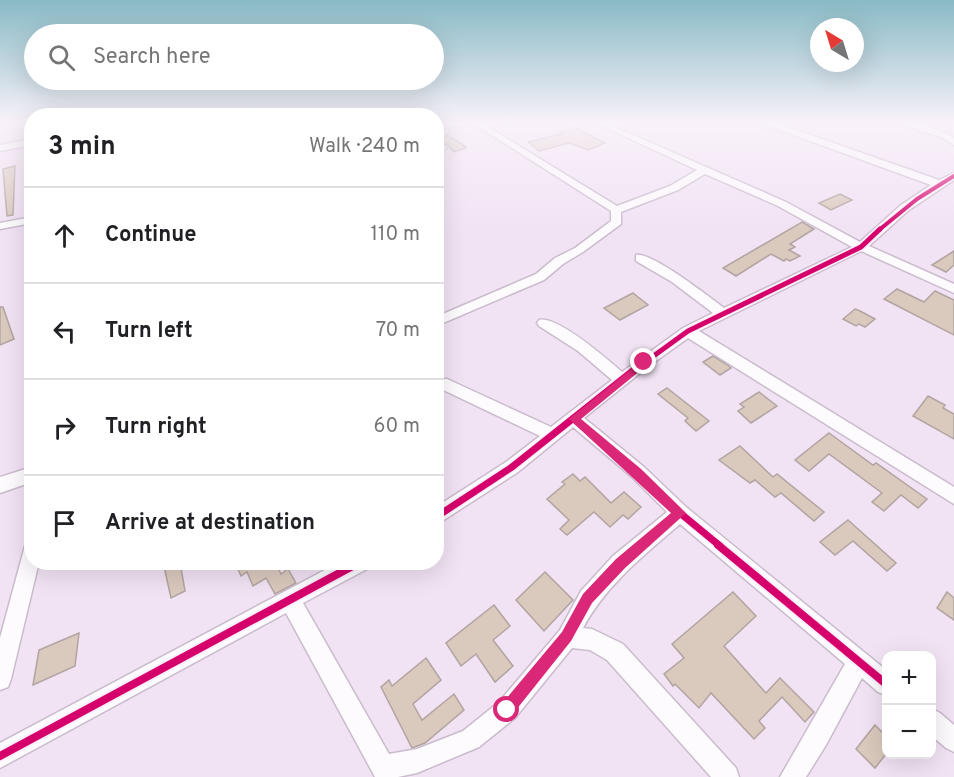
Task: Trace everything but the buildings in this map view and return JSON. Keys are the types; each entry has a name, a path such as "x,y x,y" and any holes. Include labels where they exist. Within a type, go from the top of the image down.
{"street":[{"path":"536,160 616,210"},
{"path":"686,160 782,204 861,247 954,289"},
{"path":"873,160 939,184"},
{"path":"616,210 674,188 706,169"},
{"path":"444,512 512,467 688,331 861,247 882,226 939,184 954,177"},
{"path":"444,319 540,277 559,261 579,250 617,222 616,210"},
{"path":"0,226 24,222"},
{"path":"640,258 676,279 722,313"},
{"path":"544,323 584,347 622,380"},
{"path":"688,331 954,496"},
{"path":"444,384 554,435"},
{"path":"574,419 638,472 680,513 882,681"},
{"path":"0,485 24,477"},
{"path":"291,601 385,772 471,739 507,710 567,637 588,598 620,563 680,513"},
{"path":"0,680 28,570"},
{"path":"0,756 346,570"},
{"path":"567,637 592,640 615,652 727,777"},
{"path":"792,777 818,737 859,661"},
{"path":"936,724 954,740"}],"cycle path":[{"path":"444,512 512,467 644,362 688,331 861,247 905,208 954,176"},
{"path":"574,419 638,472 680,513 882,681"},
{"path":"0,756 345,570"}],"route":[{"path":"507,710 567,637 588,598 620,563 680,513 638,472 574,419 644,362"}]}
